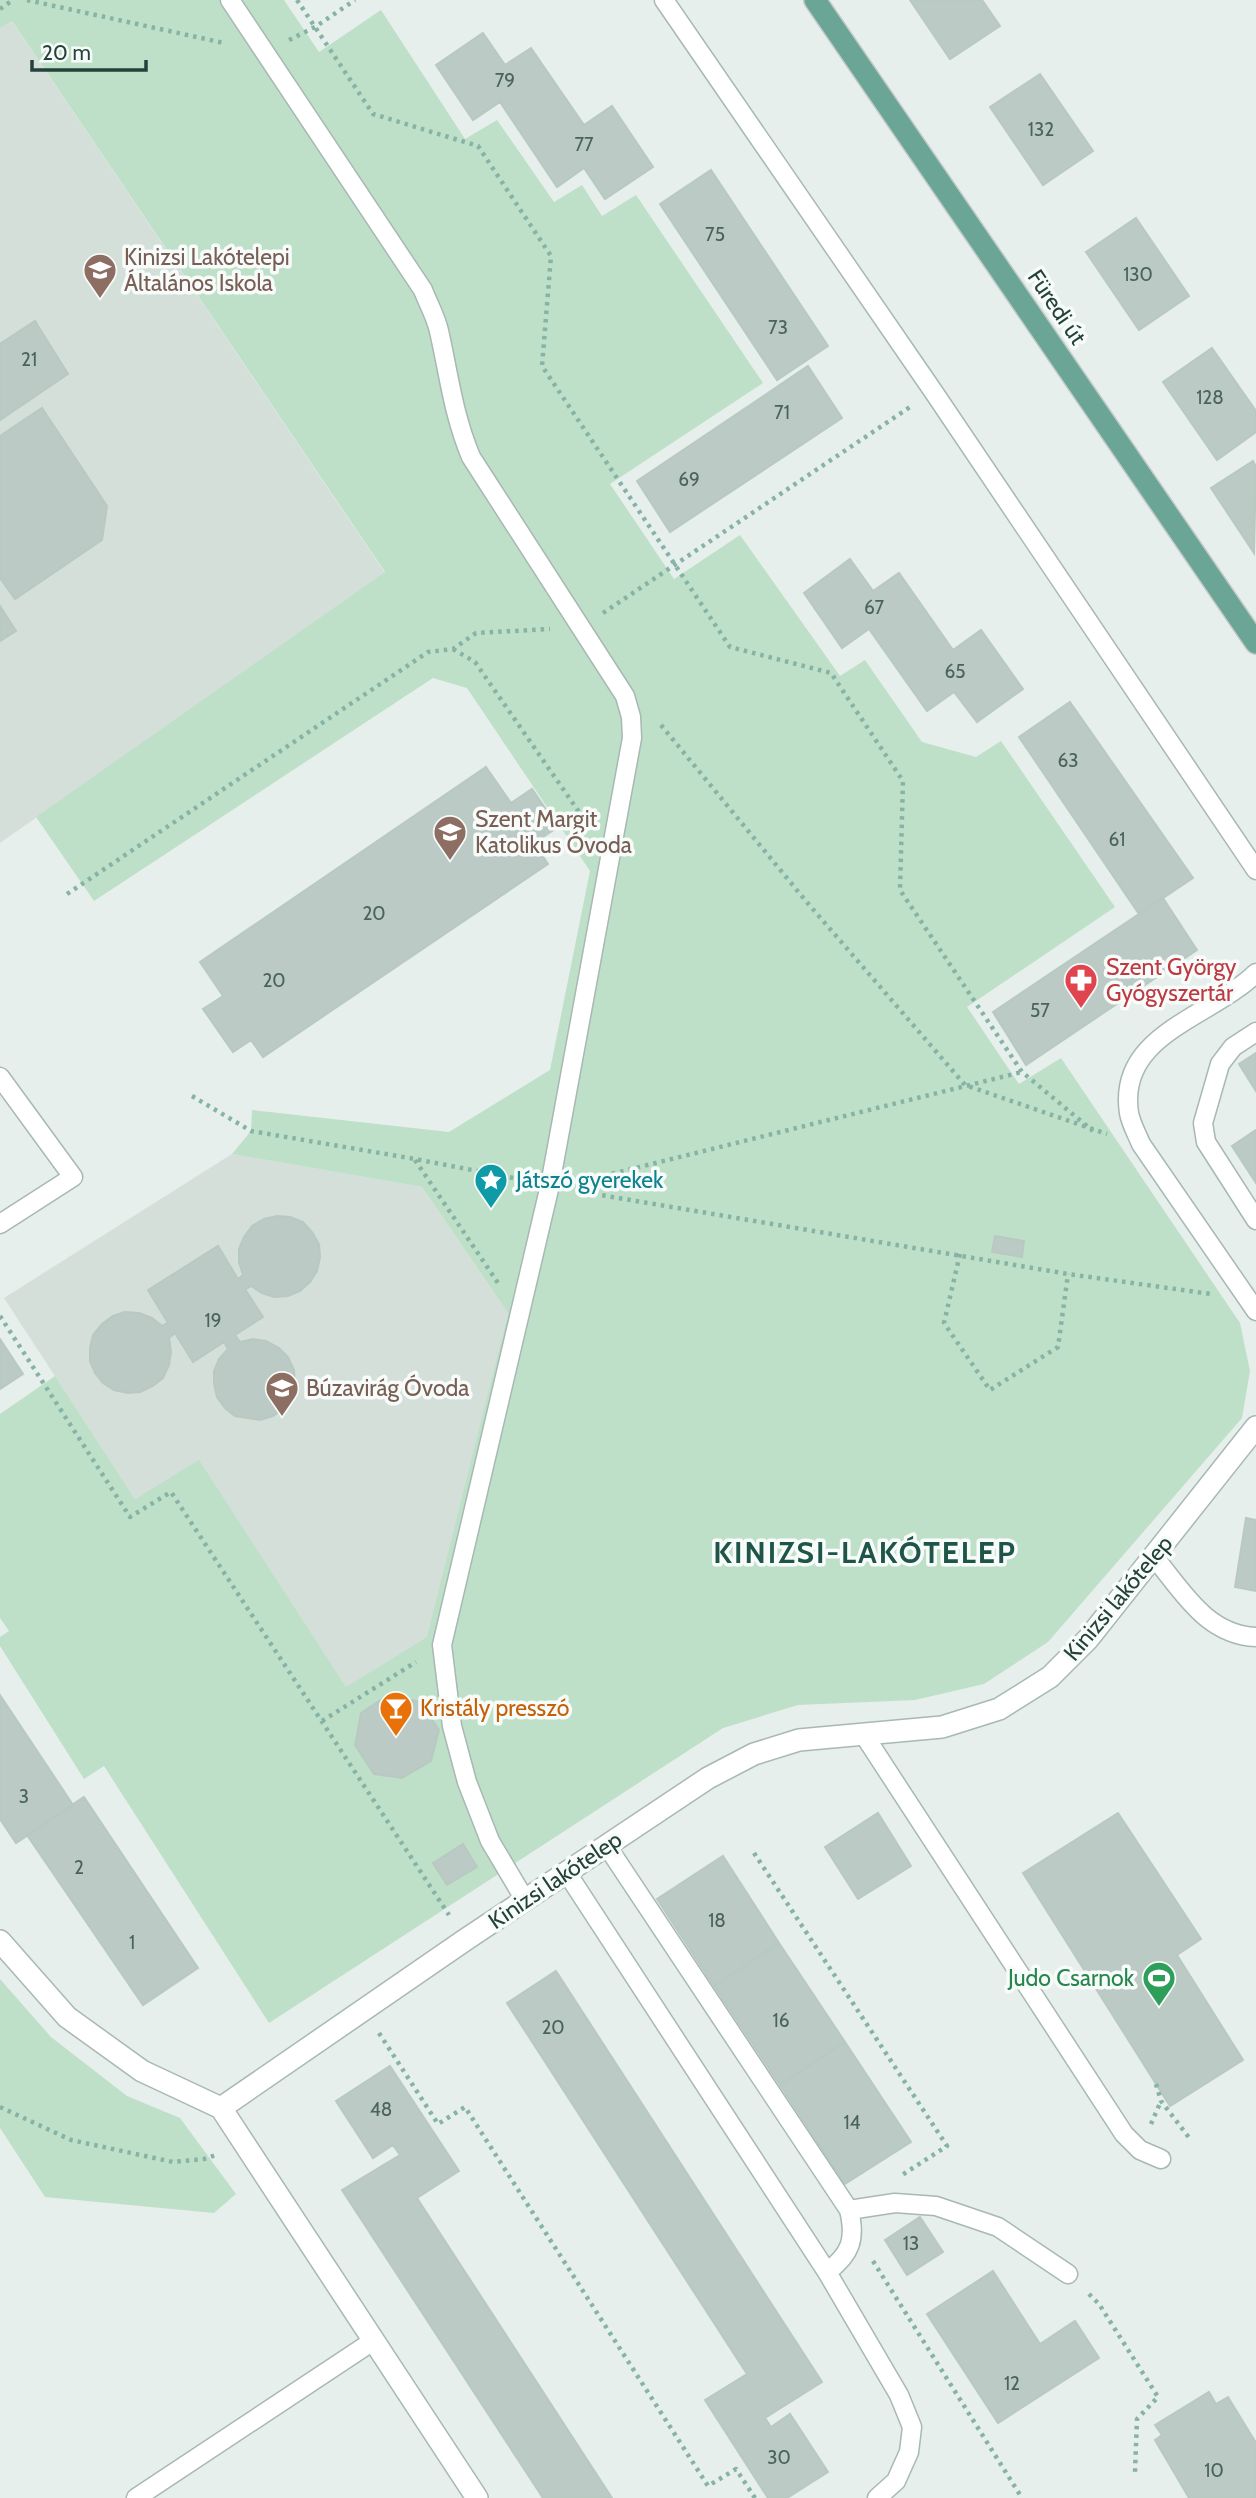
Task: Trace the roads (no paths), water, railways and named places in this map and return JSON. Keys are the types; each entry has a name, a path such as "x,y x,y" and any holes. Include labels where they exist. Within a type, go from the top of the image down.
{"main road":[{"name":"Füredi út","path":"815,0 1256,643"}],"street":[{"name":"Kinizsi lakótelep","path":"221,2108 465,1940 708,1778 754,1754 799,1740 942,1727 999,1709 1050,1677 1088,1639 1155,1558 1256,1427"},
{"path":"0,1941 67,2017 142,2071 221,2108 477,2498"}],"lane":[{"path":"230,0 423,290 439,328 451,398 471,457 625,696 631,717 632,738 554,1186 442,1645 452,1726 467,1782 490,1841 525,1900"},
{"path":"664,0 933,391 1256,870"},
{"path":"1252,1305 1141,1144 1130,1116 1128,1087 1140,1057 1163,1035 1241,988 1256,973"},
{"path":"1256,1032 1233,1047 1220,1064 1203,1123 1206,1142 1256,1220"},
{"path":"0,1077 73,1177 0,1224"},
{"path":"1155,1558 1198,1611 1218,1628 1241,1637 1256,1637"},
{"path":"864,1735 1124,2134 1140,2150 1161,2159"},
{"path":"607,1846 849,2210 854,2231 844,2256 827,2272"},
{"path":"567,1873 827,2272 899,2395 912,2427 909,2452 896,2480 877,2498"},
{"path":"849,2210 895,2203 936,2206 998,2227 1068,2274"},
{"path":"136,2498 373,2341"}],"place":[{"name":"Kinizsi Lakótelepi Általános Iskola","path":"100,300"},
{"name":"Szent Margit Katolikus Óvoda","path":"450,862"},
{"name":"Szent György Gyógyszertár","path":"1081,1010"},
{"name":"Játszó gyerekek","path":"491,1210"},
{"name":"Búzavirág Óvoda","path":"282,1418"},
{"name":"Kristály presszó","path":"396,1738"},
{"name":"Judo Csarnok","path":"1159,2008"}],"district":[{"name":"KINIZSI-LAKÓTELEP","path":"865,1553"}]}
